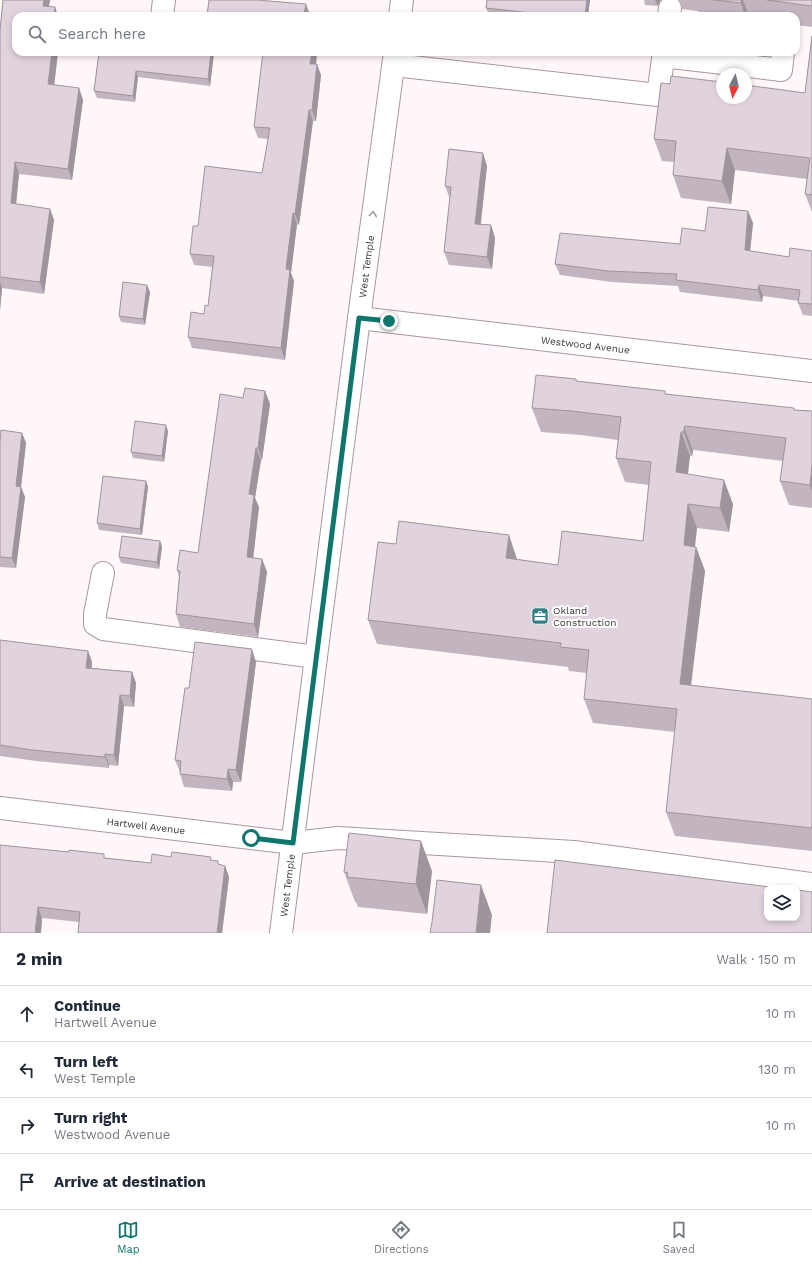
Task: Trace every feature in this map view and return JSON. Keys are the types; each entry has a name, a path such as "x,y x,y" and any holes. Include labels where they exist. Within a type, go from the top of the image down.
{"street":[{"path":"162,12 164,0"},
{"path":"400,12 402,0"},
{"path":"395,58 658,95 663,56"},
{"path":"678,56 781,70 783,56"},
{"name":"West Temple","path":"282,933 359,318 395,58"},
{"name":"Westwood Avenue","path":"359,318 812,371"},
{"path":"103,573 94,614 95,624 103,629 316,657"},
{"name":"Hartwell Avenue","path":"0,808 293,843 338,838 574,852 812,884"}],"building":[{"path":"3,0 44,0 43,6 55,7 54,12 12,12 12,56 52,56 48,84 79,88 68,169 15,162 11,203 50,209 40,282 0,277 0,30"},
{"path":"209,0 257,0 306,4 304,12 208,12"},
{"path":"487,0 587,0 586,12 522,12 486,8"},
{"path":"713,0 741,0 741,3"},
{"path":"767,0 812,0 812,6"},
{"path":"812,36 812,195 805,194 810,158 727,148 722,181 673,175 676,141 654,139 661,83 670,84 671,76 716,81 716,104 752,104 752,86 805,93"},
{"path":"98,56 211,56 208,79 136,71 133,96 94,91"},
{"path":"263,56 311,56 310,64 317,64 312,110 309,110 295,214 293,213 286,269 290,270 281,348 188,337 191,312 204,314 205,305 208,306 214,256 190,254 193,226 198,226 205,166 262,173 270,128 254,127"},
{"path":"449,149 483,153 475,224 491,225 487,257 444,252 451,187 445,186"},
{"path":"708,207 748,211 745,250 789,257 790,248 812,251 812,304 798,303 800,290 759,285 758,290 676,280 677,274 608,271 555,264 560,233 680,244 682,228 705,231"},
{"path":"123,282 147,285 143,319 119,316"},
{"path":"536,375 665,391 665,394 812,411 812,465 810,485 780,481 786,438 686,426 684,427 684,432 681,432 676,472 724,480 720,508 688,504 684,545 696,547 680,684 812,699 812,828 666,812 677,709 584,699 589,650 560,647 561,643 368,620 378,542 396,544 399,521 509,535 506,558 558,565 562,531 643,541 651,462 616,458 621,417 532,408"},
{"path":"245,388 265,391 258,448 256,448 249,494 254,495 247,557 262,559 254,624 176,614 180,571 177,570 180,550 198,553 220,394 243,398"},
{"path":"135,421 166,425 162,456 131,452"},
{"path":"1,430 22,433 16,486 21,487 12,558 0,557"},
{"path":"103,476 146,481 140,529 97,523"},
{"path":"122,536 160,541 157,562 119,557"},
{"path":"0,640 88,651 86,668 132,672 130,696 120,695 114,755 105,754 105,757 32,750 0,745"},
{"path":"195,642 252,649 236,770 228,769 227,779 180,774 181,761 175,760 185,688 189,688"},
{"path":"349,833 421,841 416,884 347,877 348,873 344,872"},
{"path":"0,845 104,854 104,858 151,863 152,854 171,857 172,852 211,857 210,860 218,861 218,864 225,866 217,933 78,933 80,912 38,907 35,933 0,933"},
{"path":"555,860 764,886 764,921 800,921 800,890 812,892 812,933 547,933"},
{"path":"437,880 481,885 476,933 430,933"}],"place":[{"name":"Okland Construction","path":"540,616"}],"route":[{"path":"251,838 293,843 359,318 389,321"}]}
